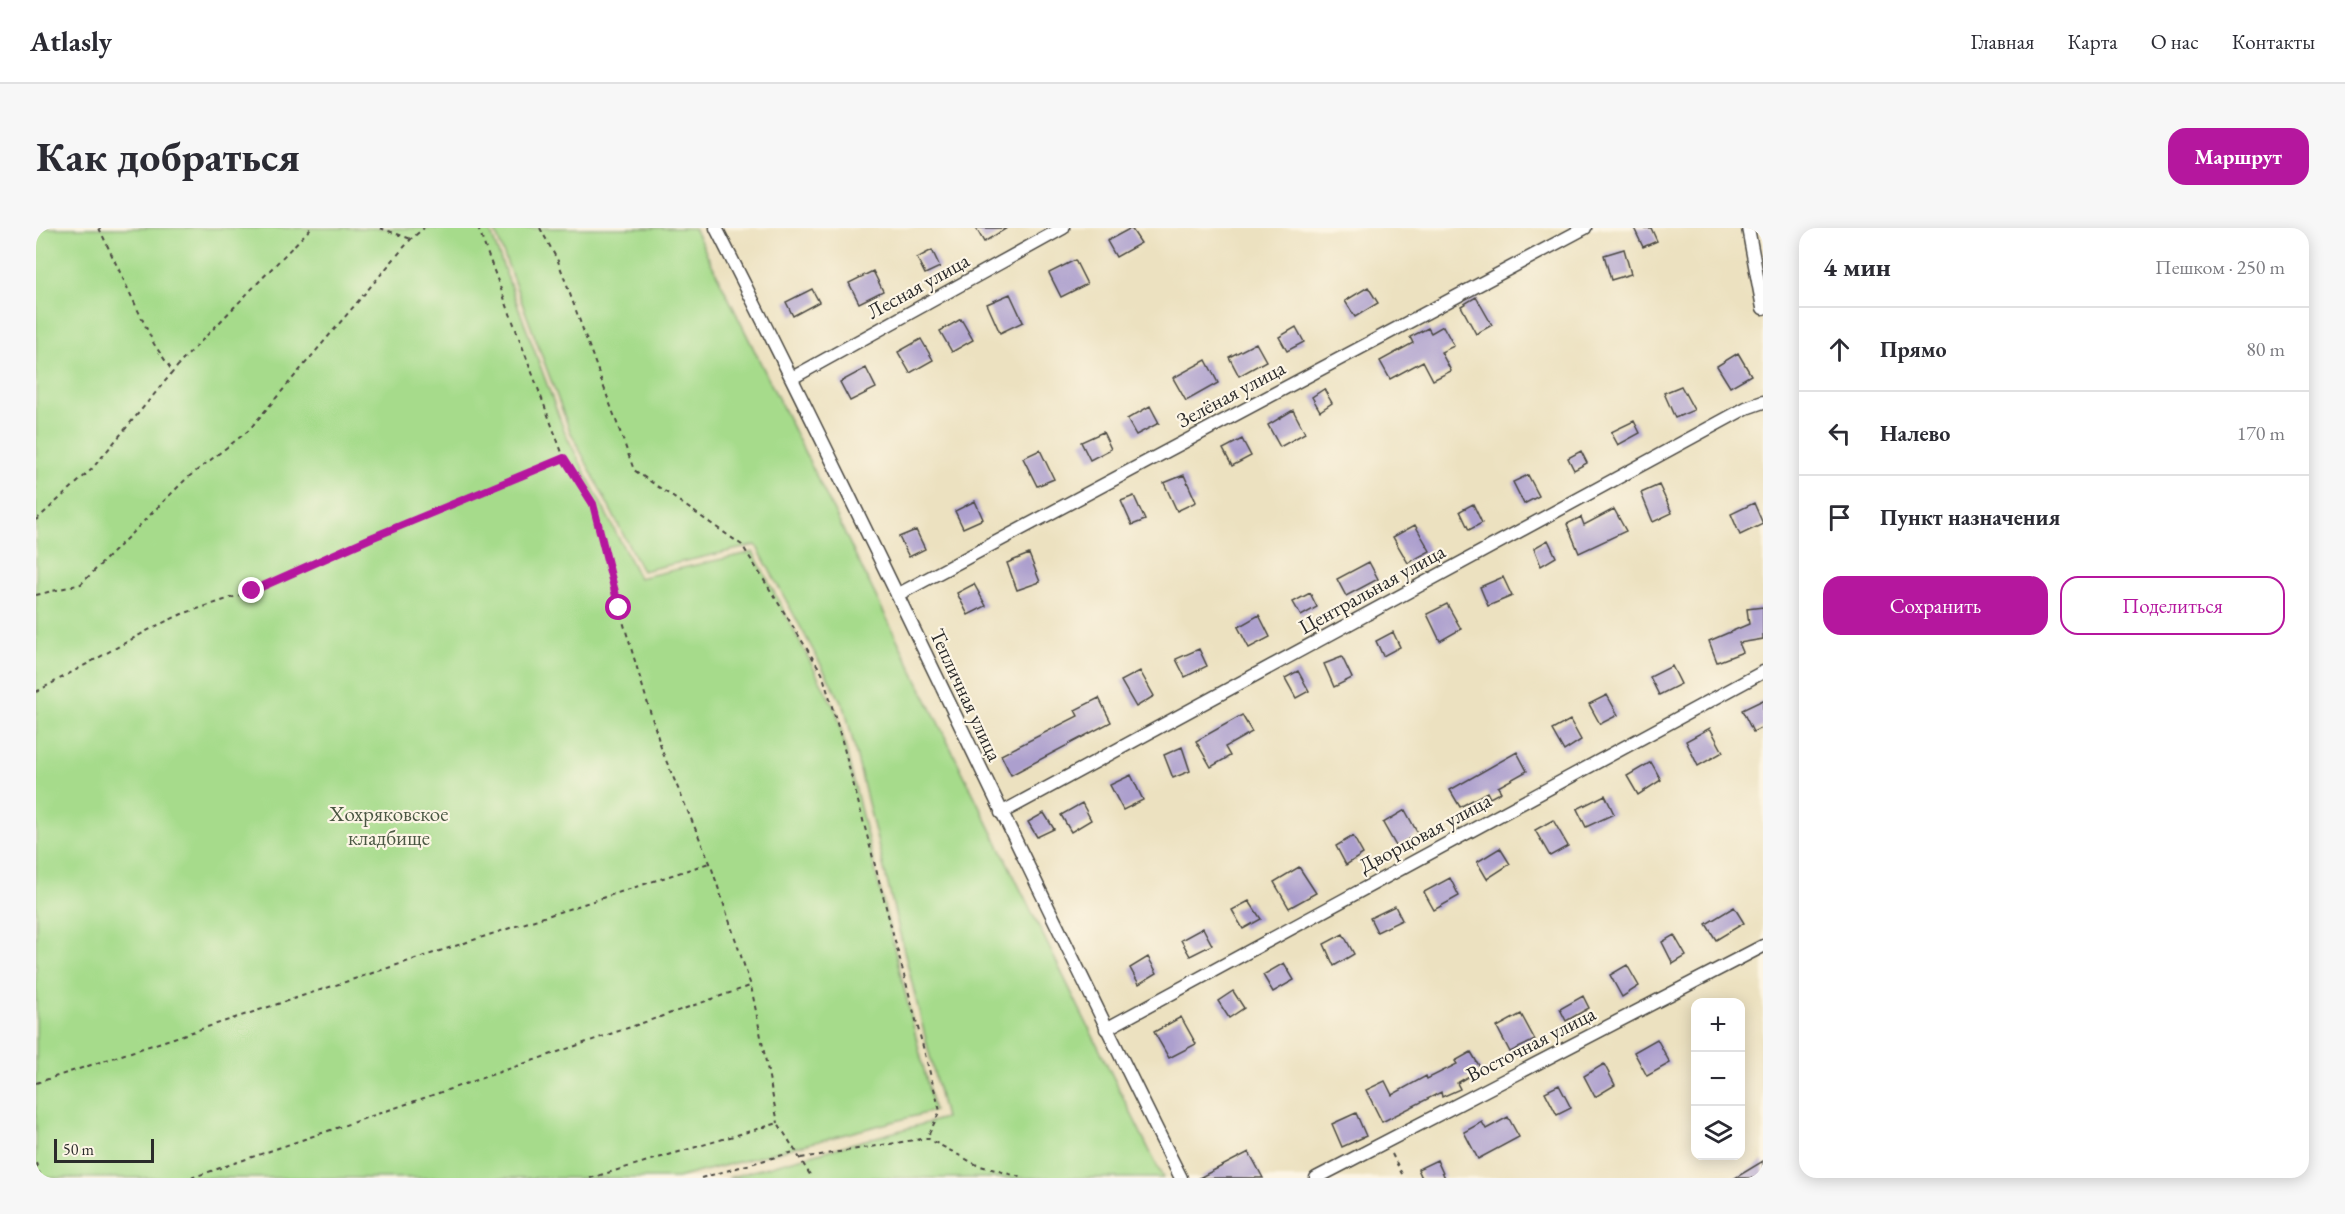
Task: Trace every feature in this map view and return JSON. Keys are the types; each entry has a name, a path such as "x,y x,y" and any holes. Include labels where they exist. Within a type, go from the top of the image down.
{"street":[{"name":"Тепличная улица","path":"716,228 792,378 1000,813 1181,1178"},
{"name":"Лесная улица","path":"792,378 1063,228"},
{"name":"Зелёная улица","path":"897,595 1585,228"},
{"path":"1748,228 1763,308"},
{"name":"Центральная улица","path":"1000,813 1746,408 1763,402"},
{"name":"Дворцовая улица","path":"1106,1029 1763,672"},
{"name":"Восточная улица","path":"1316,1178 1763,946"}],"path":[{"path":"99,228 154,344 173,372"},
{"path":"36,520 91,470 173,372 311,228"},
{"path":"380,228 411,239"},
{"path":"36,595 81,584 187,478 248,431 411,239 424,228"},
{"path":"478,228 564,458 593,504 619,608 662,751 710,863 751,986 778,1123 812,1178"},
{"path":"540,228 558,261 634,470 741,545 822,673 940,1111 927,1138"},
{"path":"36,692 154,627 252,591 371,538 564,458"},
{"path":"36,1083 710,863"},
{"path":"191,1178 751,986"},
{"path":"590,1178 778,1123"},
{"path":"801,1158 927,1138 977,1165 1024,1178"},
{"path":"1386,1142 1404,1178"},
{"path":"701,1178 797,1151"},
{"path":"36,1163 41,1178"}],"green space":[{"name":"Хохряковское кладбище","path":"36,228 489,228 565,433 639,578 753,552 837,713 934,1111 677,1178 36,1178"},
{"path":"494,228 694,228 1163,1178 728,1178 945,1118 845,709 756,545 642,571 570,431"}],"building":[{"path":"976,228 1007,228 984,242"},
{"path":"1131,228 1141,243 1116,257 1107,241"},
{"path":"1634,228 1651,228 1657,241 1643,247"},
{"path":"1624,249 1631,274 1611,280 1604,255"},
{"path":"932,250 940,267 925,274 917,258"},
{"path":"1075,260 1087,284 1061,297 1049,273"},
{"path":"873,271 883,291 859,303 849,283"},
{"path":"1368,287 1378,303 1355,317 1345,301"},
{"path":"812,289 819,302 793,316 786,302"},
{"path":"1010,294 1023,322 1000,333 987,304"},
{"path":"1476,297 1492,325 1476,334 1461,306"},
{"path":"961,319 973,340 952,352 940,331"},
{"path":"1443,326 1454,346 1441,352 1451,371 1433,380 1423,361 1390,379 1380,361 1413,343 1410,337 1428,328 1431,333"},
{"path":"1296,327 1304,342 1287,351 1279,337"},
{"path":"921,339 933,360 910,373 898,352"},
{"path":"1256,343 1266,361 1239,376 1229,357"},
{"path":"1738,353 1751,375 1730,387 1717,366"},
{"path":"1206,360 1218,383 1186,401 1173,378"},
{"path":"866,368 876,388 850,401 840,382"},
{"path":"1681,386 1694,410 1675,418 1664,393"},
{"path":"1324,389 1332,403 1320,411 1312,397"},
{"path":"1150,406 1159,423 1136,435 1127,419"},
{"path":"1293,410 1305,433 1280,447 1268,425"},
{"path":"1634,421 1640,433 1618,445 1611,432"},
{"path":"1103,432 1111,449 1090,460 1081,442"},
{"path":"1242,439 1251,456 1232,466 1223,449"},
{"path":"1040,450 1054,479 1037,486 1023,458"},
{"path":"1581,451 1587,463 1574,470 1568,458"},
{"path":"1184,475 1196,502 1177,511 1164,483"},
{"path":"1528,475 1539,496 1524,504 1513,482"},
{"path":"1659,485 1672,513 1653,522 1641,493"},
{"path":"1134,496 1145,520 1132,525 1121,501"},
{"path":"975,501 983,519 963,528 955,511"},
{"path":"1754,503 1763,524 1740,535 1731,514"},
{"path":"1473,504 1482,523 1469,530 1460,511"},
{"path":"1614,509 1626,531 1579,553 1567,524 1581,517 1584,525"},
{"path":"1415,525 1430,551 1408,563 1393,537"},
{"path":"916,530 925,549 909,557 899,537"},
{"path":"1548,540 1556,557 1541,566 1534,548"},
{"path":"1029,554 1040,582 1017,590 1007,563"},
{"path":"1369,562 1378,579 1346,596 1337,579"},
{"path":"1503,577 1512,596 1488,606 1480,587"},
{"path":"974,584 986,606 968,615 957,593"},
{"path":"1310,593 1317,607 1301,616 1293,602"},
{"path":"1447,604 1461,629 1440,641 1427,614"},
{"path":"1763,607 1763,639 1739,643 1743,652 1717,662 1709,641 1749,624 1747,609"},
{"path":"1259,615 1270,637 1249,648 1238,627"},
{"path":"1393,632 1400,647 1383,656 1376,641"},
{"path":"1199,649 1207,666 1185,677 1176,659"},
{"path":"1342,657 1352,678 1334,687 1324,664"},
{"path":"1672,666 1681,684 1659,695 1650,677"},
{"path":"1140,671 1154,696 1136,707 1121,681"},
{"path":"1298,671 1309,691 1296,698 1285,678"},
{"path":"1607,695 1618,715 1600,724 1589,704"},
{"path":"1099,698 1111,722 1011,775 1001,755 1078,716 1075,710"},
{"path":"1763,700 1763,727 1753,732 1742,710"},
{"path":"1242,715 1252,732 1225,747 1230,756 1211,767 1196,741"},
{"path":"1570,720 1581,740 1564,751 1552,730"},
{"path":"1710,728 1723,752 1698,766 1686,741"},
{"path":"1182,747 1190,771 1173,778 1164,755"},
{"path":"1517,752 1527,771 1498,787 1501,792 1490,798 1487,792 1460,807 1450,790"},
{"path":"1651,762 1661,780 1638,795 1627,776"},
{"path":"1131,775 1143,800 1123,810 1110,785"},
{"path":"1605,795 1614,814 1586,827 1577,809"},
{"path":"1082,803 1091,820 1071,832 1061,815"},
{"path":"1405,810 1418,834 1396,846 1383,823"},
{"path":"1044,813 1054,829 1037,837 1028,822"},
{"path":"1553,820 1568,846 1550,856 1535,830"},
{"path":"1353,836 1363,854 1346,865 1336,846"},
{"path":"1500,848 1510,864 1487,879 1477,862"},
{"path":"1299,867 1316,893 1289,908 1274,882"},
{"path":"1450,878 1459,896 1434,910 1424,892"},
{"path":"1249,901 1261,919 1243,929 1232,910"},
{"path":"1395,906 1402,920 1377,932 1370,918"},
{"path":"1734,907 1744,923 1716,940 1706,924"},
{"path":"1203,928 1212,945 1190,956 1181,940"},
{"path":"1343,934 1354,954 1334,966 1324,944"},
{"path":"1674,935 1686,956 1673,964 1662,942"},
{"path":"1148,957 1157,973 1139,984 1130,968"},
{"path":"1284,963 1294,980 1273,992 1263,975"},
{"path":"1627,965 1639,986 1622,997 1610,975"},
{"path":"1233,991 1244,1008 1229,1018 1218,1001"},
{"path":"1583,996 1589,1008 1566,1021 1560,1009"},
{"path":"1521,1014 1535,1040 1510,1052 1497,1027"},
{"path":"1181,1017 1196,1044 1169,1058 1154,1032"},
{"path":"1657,1039 1670,1063 1647,1076 1634,1052"},
{"path":"1471,1052 1481,1069 1457,1083 1460,1089 1442,1097 1441,1092 1382,1122 1366,1090 1385,1081 1392,1095 1426,1076 1427,1079 1457,1064 1455,1061"},
{"path":"1604,1064 1615,1085 1595,1097 1584,1076"},
{"path":"1559,1085 1571,1108 1557,1115 1545,1092"},
{"path":"1356,1113 1366,1136 1342,1147 1332,1124"},
{"path":"1508,1117 1519,1137 1478,1159 1464,1132 1482,1122 1486,1129"},
{"path":"1249,1152 1263,1178 1199,1178"},
{"path":"1437,1160 1445,1178 1422,1178 1418,1169"},
{"path":"1763,1161 1763,1178 1735,1178"}],"route":[{"path":"252,591 371,538 564,458 593,504 619,608"}]}
